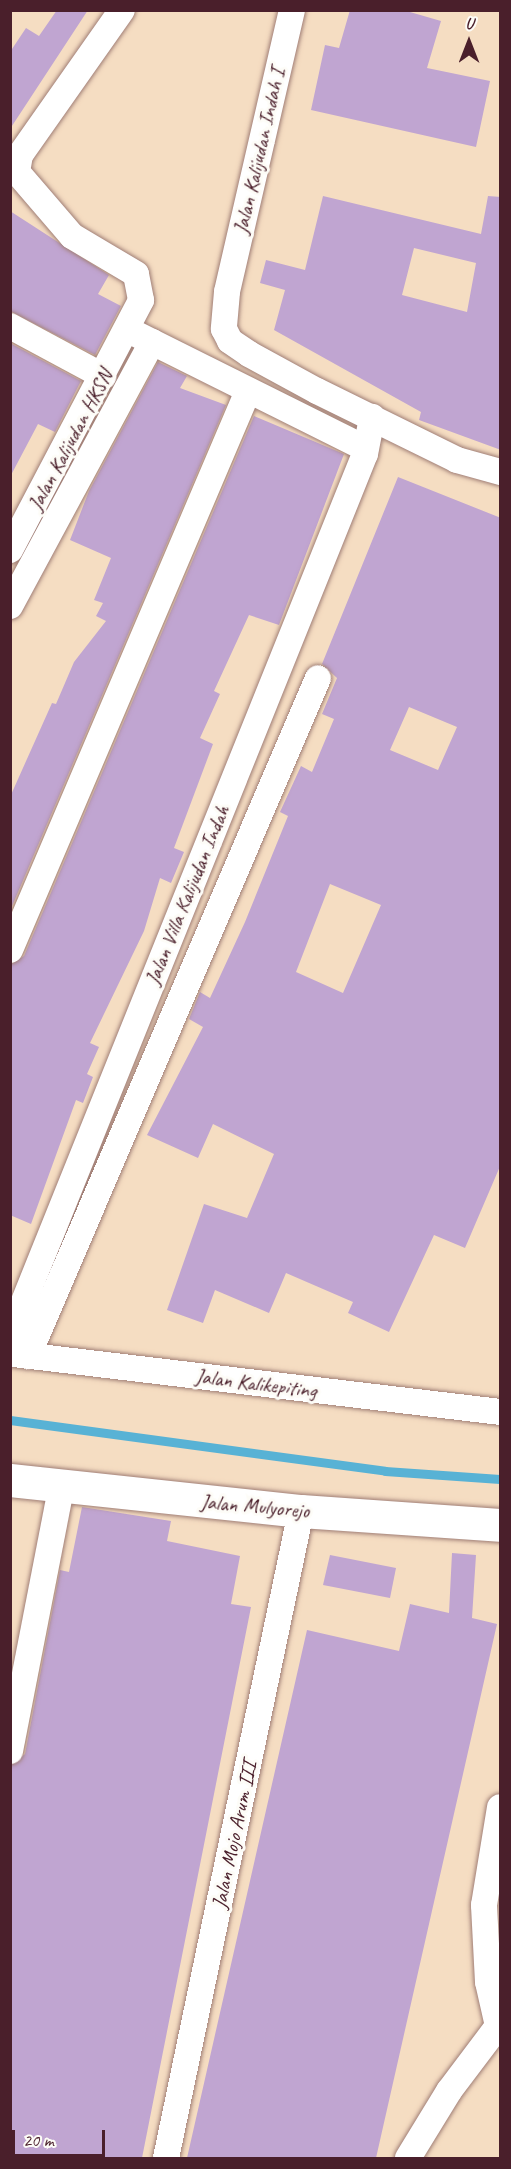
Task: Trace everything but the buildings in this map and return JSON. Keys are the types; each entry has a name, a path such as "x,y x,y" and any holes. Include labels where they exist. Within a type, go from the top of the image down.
{"main road":[{"name":"Jalan Mulyorejo","path":"10,1480 61,1488 301,1511 501,1525"}],"street":[{"path":"10,606 141,336 141,300 136,274 72,236 17,172 20,155 122,10"},
{"name":"Jalan Kalijudan Indah I","path":"292,10 227,292 224,329 230,341 317,391 432,449"},
{"path":"10,326 103,376"},
{"path":"141,336 365,451 381,446 381,422"},
{"name":"Jalan Kalijudan HKSN","path":"10,550 17,524 103,376 141,336"},
{"path":"10,950 248,391"},
{"path":"432,449 501,464"},
{"path":"432,449 501,472"},
{"name":"Jalan Villa Kalijudan Indah","path":"10,1336 365,451"},
{"name":"Jalan Villa Kalijudan Indah","path":"19,1355 318,678"},
{"name":"Jalan Kalikepiting","path":"19,1355 501,1412"},
{"path":"10,1751 61,1488"},
{"name":"Jalan Mojo Arum III","path":"166,2158 301,1511"},
{"path":"408,2158 449,2091 499,2027 488,1982 484,1905 501,1807"}],"waterway":[{"path":"10,1420 385,1471 500,1479"}]}
